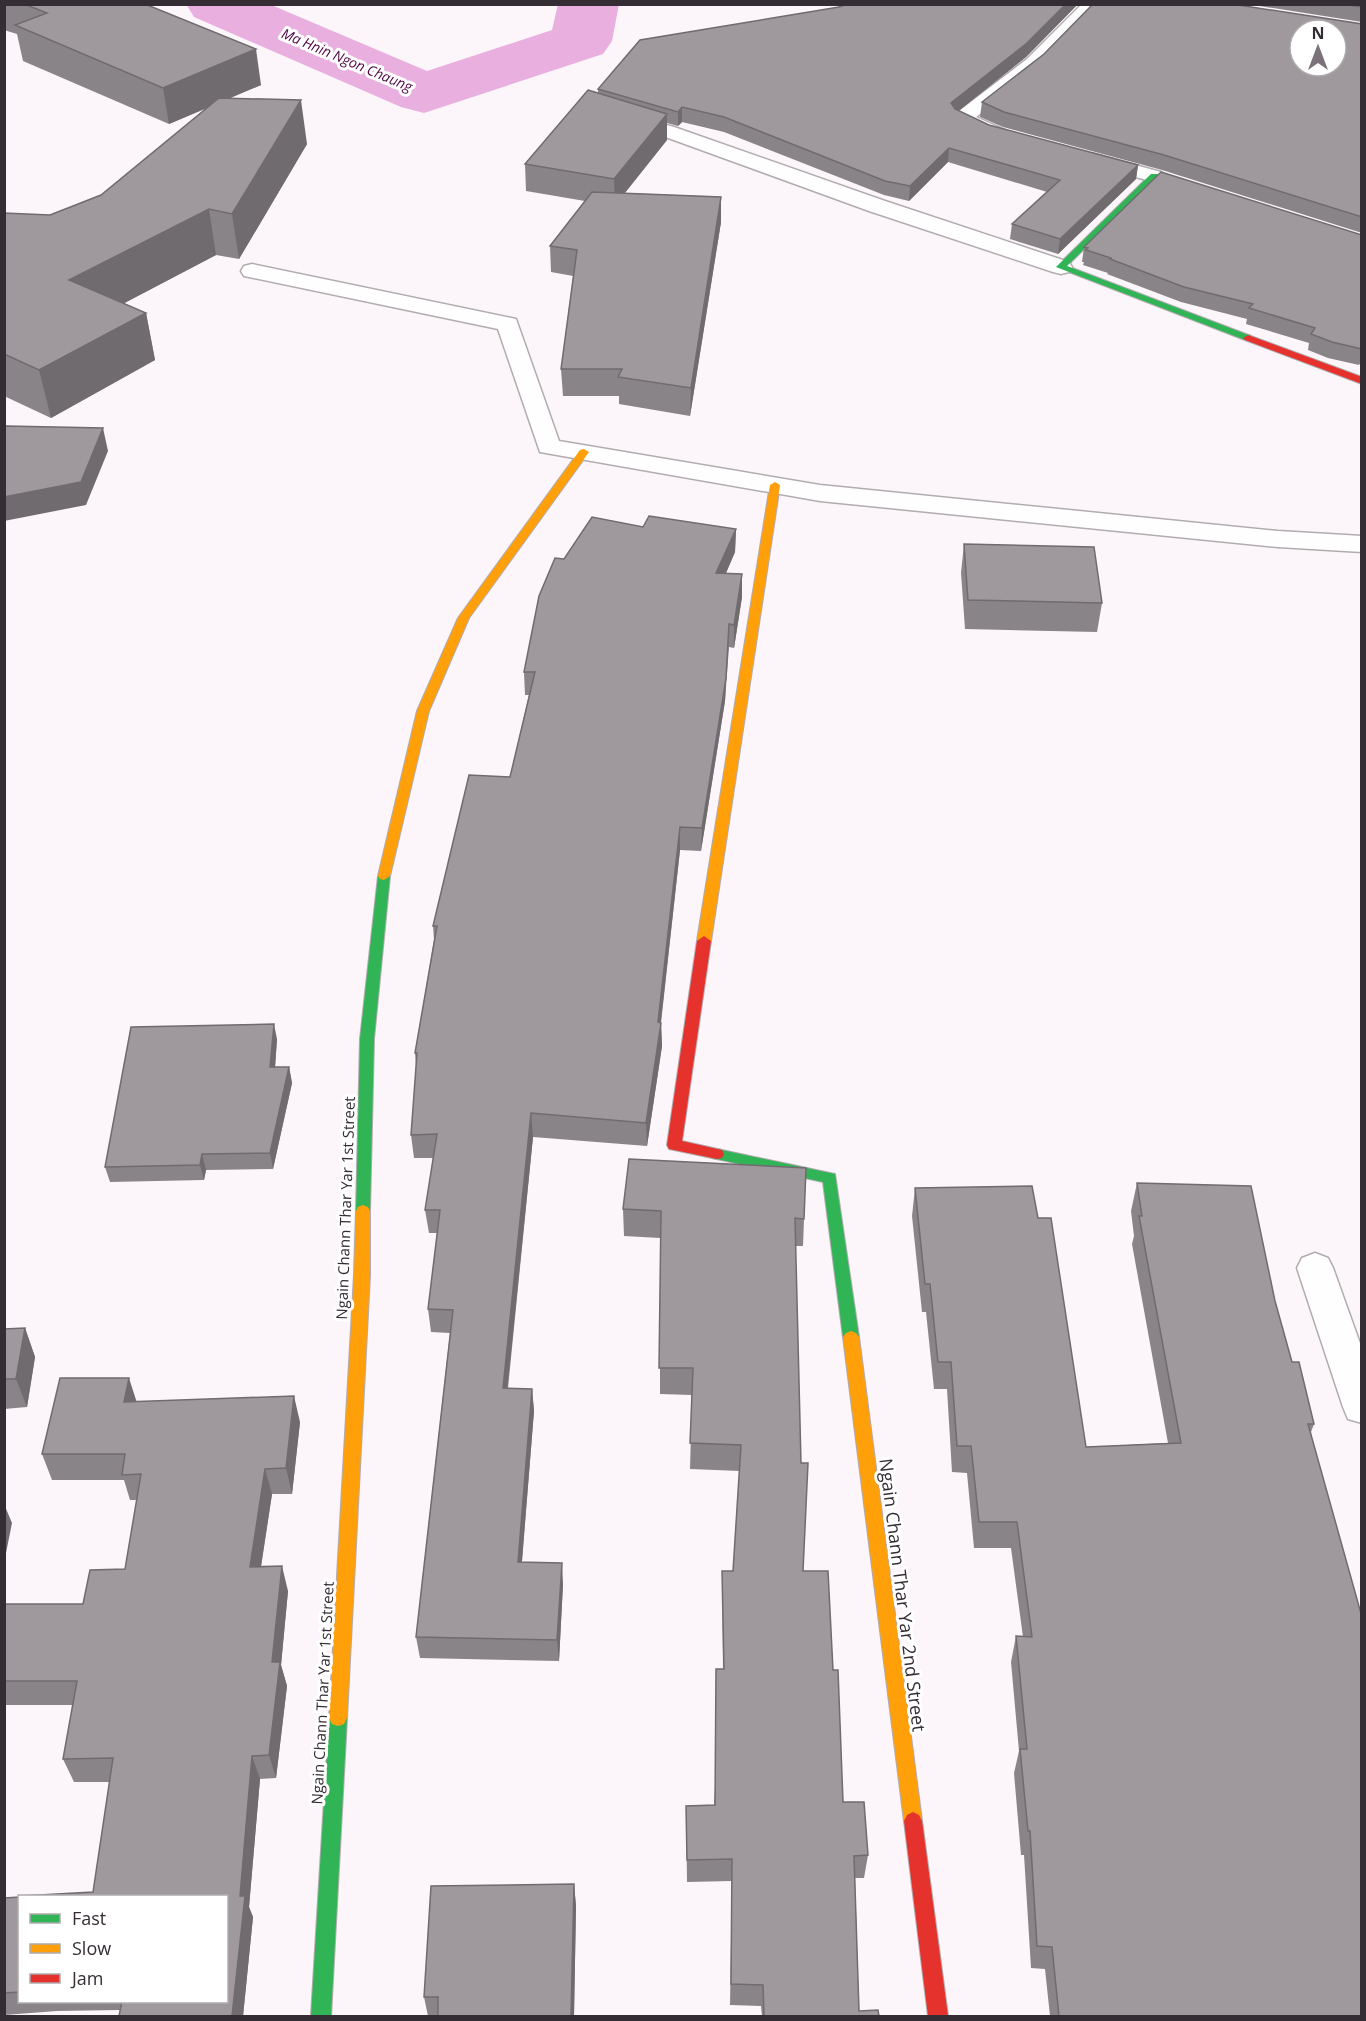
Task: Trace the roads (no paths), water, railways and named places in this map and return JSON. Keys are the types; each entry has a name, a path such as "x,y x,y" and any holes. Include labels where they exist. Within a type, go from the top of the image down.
{"street":[{"path":"1018,139 995,133 962,118 1034,63 1093,4"},
{"path":"609,115 666,131 877,206 1061,267 1362,381"},
{"path":"1074,154 1154,176 1208,194"},
{"path":"1061,267 1154,176"},
{"path":"252,271 508,324 549,447 820,493 1231,535 1362,544"},
{"name":"Ngain Chann Thar Yar 1st Street","path":"321,2016 362,1275 367,1039 385,864 423,711 464,618 584,453"},
{"name":"Ngain Chann Thar Yar 2nd Street","path":"775,485 699,970 675,1145 830,1178 938,2016"},
{"path":"1315,1268 1362,1407"}],"waterway":[{"name":"Ma Hnin Ngon Chaung","path":"216,4 424,93 581,41 589,4"}]}
